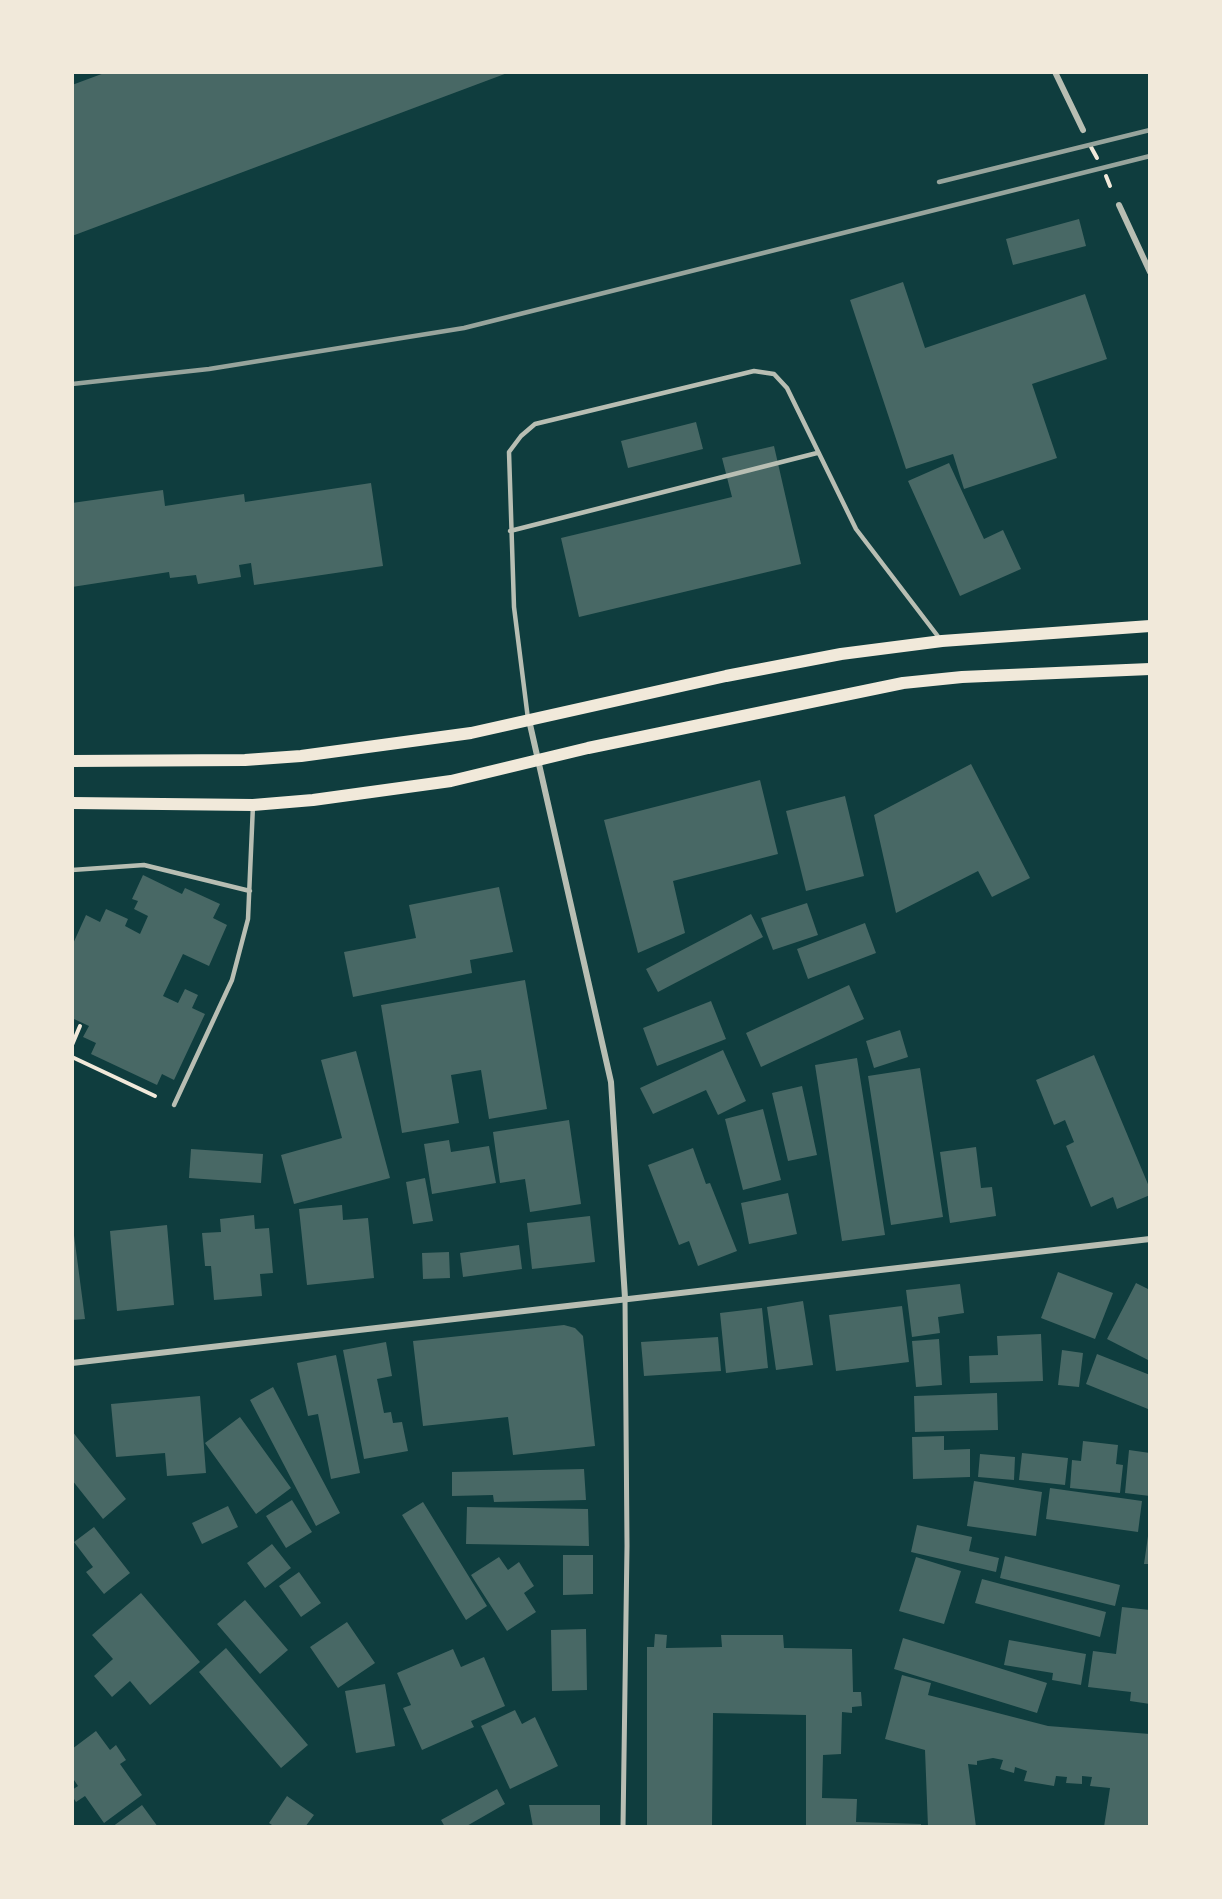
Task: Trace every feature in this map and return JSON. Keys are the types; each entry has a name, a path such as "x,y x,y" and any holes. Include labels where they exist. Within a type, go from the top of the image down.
{"main road":[{"path":"72,761 245,760 301,756 471,733 726,676 841,654 942,641 1150,626"},
{"path":"72,803 253,805 451,781 536,759 903,683 962,677 1150,669"}],"street":[{"path":"1055,72 1083,130"},
{"path":"1119,205 1150,272"},
{"path":"528,719 536,759 556,832 611,1082 626,1298 627,1546 623,1827"},
{"path":"72,1363 1150,1239"}],"lane":[{"path":"528,719 514,607 509,452 521,436 535,424 754,371 774,374 787,388 856,529 942,641"},
{"path":"510,531 818,453"},
{"path":"174,1105 232,980 248,919 253,805"},
{"path":"72,870 144,865 250,891"}],"path":[{"path":"72,1045 80,1026"},
{"path":"72,1057 174,1105"}],"building":[{"path":"107,72 510,72 72,236 72,85"},
{"path":"1079,219 1086,246 1013,265 1006,239"},
{"path":"903,282 925,348 1085,294 1107,359 1032,384 1057,458 964,489 953,454 906,469 850,300"},
{"path":"696,422 703,449 628,468 621,441"},
{"path":"774,446 801,564 579,617 561,538 732,497 722,458"},
{"path":"949,463 984,539 1003,530 1021,569 960,596 908,481"},
{"path":"371,483 383,566 254,585 251,563 239,565 241,577 198,584 196,575 170,578 169,572 72,587 72,503 163,490 165,506 244,494 245,502"},
{"path":"971,764 1030,878 992,897 978,871 896,913 874,815"},
{"path":"760,780 778,854 673,881 685,933 638,953 604,820"},
{"path":"845,796 864,876 806,891 786,811"},
{"path":"143,875 182,894 185,888 220,904 213,918 227,925 209,966 183,954 163,996 178,1003 185,989 198,995 192,1008 205,1014 174,1080 162,1074 157,1085 91,1054 96,1043 83,1037 89,1026 74,1019 72,1024 72,946 86,915 100,922 106,909 128,919 125,926 140,934 148,916 134,909 138,901 132,899"},
{"path":"499,887 513,952 470,960 472,973 353,997 344,952 416,938 409,905"},
{"path":"807,903 818,935 773,950 761,918"},
{"path":"751,914 763,937 658,992 646,969"},
{"path":"865,923 876,953 808,979 797,949"},
{"path":"525,980 547,1109 489,1119 481,1070 451,1075 459,1123 402,1133 381,1005"},
{"path":"849,985 864,1019 761,1067 746,1033"},
{"path":"711,1001 726,1039 657,1066 643,1028"},
{"path":"900,1030 908,1057 874,1068 866,1041"},
{"path":"723,1050 746,1101 718,1115 706,1090 653,1114 640,1088"},
{"path":"356,1051 390,1178 294,1204 281,1155 342,1138 321,1060"},
{"path":"1094,1055 1150,1189 1150,1195 1117,1209 1113,1197 1091,1207 1066,1146 1074,1142 1065,1120 1054,1125 1036,1080"},
{"path":"857,1058 885,1235 842,1241 815,1065"},
{"path":"920,1068 943,1217 891,1225 868,1076"},
{"path":"802,1086 817,1155 788,1161 772,1093"},
{"path":"763,1109 781,1180 743,1190 725,1119"},
{"path":"569,1120 581,1204 530,1212 525,1179 500,1183 493,1132"},
{"path":"449,1140 451,1152 489,1146 496,1183 432,1194 424,1144"},
{"path":"976,1147 981,1188 992,1187 996,1216 950,1223 940,1152"},
{"path":"693,1148 706,1184 710,1183 737,1251 698,1266 689,1241 679,1245 648,1165"},
{"path":"191,1149 263,1154 261,1183 189,1178"},
{"path":"425,1178 433,1221 413,1224 406,1182"},
{"path":"788,1193 797,1234 749,1244 741,1203"},
{"path":"342,1205 343,1220 368,1218 374,1278 307,1285 299,1209"},
{"path":"254,1215 255,1229 269,1228 273,1273 260,1274 262,1296 214,1300 211,1266 205,1266 202,1233 221,1232 220,1219"},
{"path":"590,1216 595,1262 532,1269 527,1223"},
{"path":"72,1220 85,1319 72,1320"},
{"path":"167,1225 174,1305 117,1311 110,1231"},
{"path":"519,1245 522,1269 463,1277 460,1253"},
{"path":"449,1252 450,1278 423,1279 422,1253"},
{"path":"1058,1272 1113,1293 1095,1339 1041,1318"},
{"path":"1136,1283 1150,1290 1150,1361 1107,1339"},
{"path":"960,1284 964,1313 938,1317 940,1333 912,1337 906,1290"},
{"path":"803,1301 813,1365 776,1370 767,1307"},
{"path":"902,1306 909,1362 836,1371 829,1315"},
{"path":"762,1308 768,1368 726,1373 720,1313"},
{"path":"564,1325 575,1328 583,1336 595,1446 513,1455 508,1417 423,1426 413,1341"},
{"path":"1041,1334 1043,1381 970,1383 969,1356 998,1355 997,1336"},
{"path":"718,1337 721,1371 644,1376 641,1342"},
{"path":"939,1339 942,1385 916,1387 912,1341"},
{"path":"386,1342 392,1376 377,1379 384,1413 391,1412 393,1423 402,1422 408,1451 364,1459 343,1350"},
{"path":"1062,1350 1083,1353 1079,1387 1058,1385"},
{"path":"1097,1354 1150,1375 1148,1409 1086,1384"},
{"path":"336,1355 360,1473 331,1479 318,1414 308,1416 297,1363"},
{"path":"273,1387 340,1513 316,1526 250,1400"},
{"path":"997,1393 998,1430 915,1432 914,1396"},
{"path":"200,1396 206,1473 167,1476 165,1453 116,1457 111,1404"},
{"path":"240,1417 291,1488 256,1514 205,1443"},
{"path":"72,1431 126,1499 103,1519 72,1480"},
{"path":"944,1436 944,1450 970,1449 970,1477 913,1479 912,1437"},
{"path":"1083,1441 1118,1445 1116,1464 1123,1465 1120,1493 1070,1488 1072,1460 1081,1461"},
{"path":"1129,1450 1150,1453 1150,1496 1125,1493"},
{"path":"1022,1453 1068,1458 1065,1485 1019,1480"},
{"path":"980,1454 1015,1457 1014,1480 978,1477"},
{"path":"584,1469 586,1500 494,1502 493,1495 452,1496 452,1472"},
{"path":"974,1481 1042,1492 1036,1536 967,1526"},
{"path":"1050,1488 1142,1501 1138,1532 1046,1519"},
{"path":"292,1500 312,1532 286,1548 266,1516"},
{"path":"423,1502 487,1606 466,1620 402,1515"},
{"path":"228,1506 238,1527 202,1544 192,1523"},
{"path":"467,1507 588,1509 589,1546 466,1544"},
{"path":"917,1525 972,1537 969,1551 999,1558 996,1572 911,1552"},
{"path":"94,1527 130,1573 104,1594 86,1572 93,1567 74,1542"},
{"path":"1149,1529 1150,1564 1144,1564"},
{"path":"272,1544 291,1568 265,1588 247,1563"},
{"path":"563,1555 593,1555 593,1594 563,1595"},
{"path":"1005,1556 1120,1585 1115,1606 1000,1578"},
{"path":"499,1557 508,1570 519,1562 534,1586 524,1593 536,1612 507,1631 471,1575"},
{"path":"916,1557 961,1571 944,1624 899,1611"},
{"path":"299,1572 321,1603 301,1617 279,1586"},
{"path":"982,1579 1106,1612 1100,1637 975,1603"},
{"path":"141,1593 200,1662 150,1705 130,1681 112,1697 94,1676 113,1659 92,1635"},
{"path":"245,1600 288,1650 260,1674 217,1624"},
{"path":"1122,1607 1150,1610 1150,1704 1130,1701 1131,1692 1088,1687 1093,1651 1116,1654"},
{"path":"347,1622 375,1663 338,1688 310,1647"},
{"path":"586,1629 587,1690 552,1691 551,1630"},
{"path":"655,1634 667,1635 666,1648 722,1647 721,1635 783,1635 784,1648 852,1649 853,1692 861,1692 862,1706 852,1707 852,1713 842,1712 841,1754 823,1755 822,1798 857,1799 856,1822 921,1824 921,1827 806,1827 806,1715 713,1713 712,1827 647,1827 647,1647 654,1647"},
{"path":"903,1638 1047,1683 1037,1713 894,1669"},
{"path":"1009,1640 1086,1654 1081,1685 1052,1680 1053,1673 1004,1665"},
{"path":"226,1648 308,1745 281,1768 199,1672"},
{"path":"453,1649 461,1667 484,1657 505,1706 471,1721 474,1727 422,1750 403,1708 411,1705 397,1673"},
{"path":"902,1675 931,1683 928,1695 1048,1726 1150,1734 1150,1827 1104,1827 1110,1788 1090,1786 1092,1777 1082,1776 1082,1784 1066,1783 1067,1777 1056,1776 1054,1786 1024,1781 1027,1771 1015,1767 1014,1773 1000,1769 1003,1760 993,1758 977,1761 977,1765 968,1764 976,1827 928,1827 925,1750 885,1739"},
{"path":"385,1684 395,1746 356,1753 345,1691"},
{"path":"515,1710 522,1724 535,1717 558,1766 510,1789 481,1726"},
{"path":"96,1731 110,1750 116,1745 126,1760 120,1764 142,1795 104,1823 85,1796 76,1802 72,1796 72,1790 78,1786 72,1777 72,1749"},
{"path":"497,1789 505,1804 465,1827 445,1827 441,1820"},
{"path":"287,1796 314,1815 305,1827 275,1827 269,1823"},
{"path":"142,1805 158,1827 112,1827"},
{"path":"529,1805 600,1805 600,1827 533,1827"}],"railway":[{"path":"939,182 1150,130"},
{"path":"72,384 209,369 464,328 1150,156"}]}
